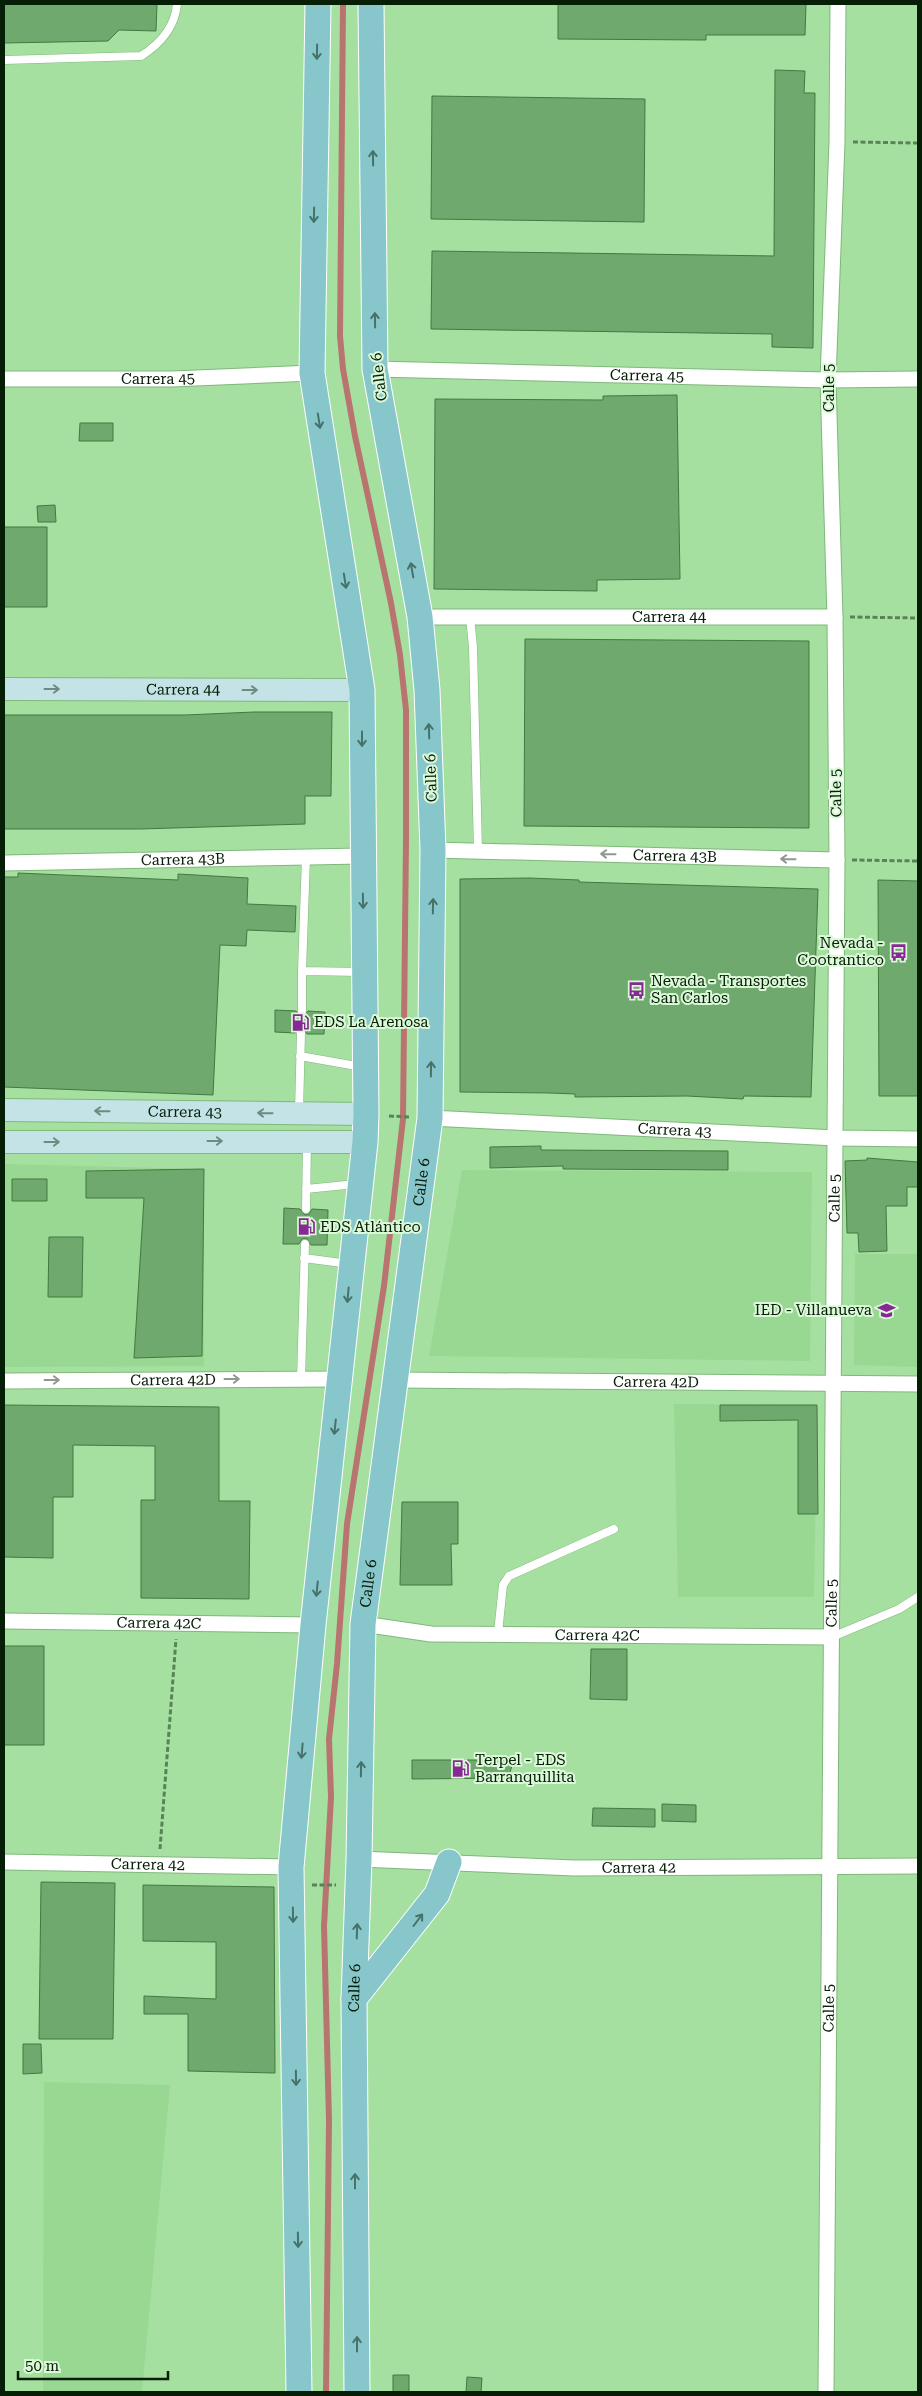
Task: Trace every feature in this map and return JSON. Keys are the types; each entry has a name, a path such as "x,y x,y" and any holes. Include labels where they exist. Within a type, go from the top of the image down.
{"main road":[{"path":"299,2392 291,1867 313,1626 341,1379 351,1264 365,1142 366,1114 362,856 362,690 312,373 318,4"},
{"name":"Calle 6","path":"357,2392 354,1999 360,1859 363,1624 395,1380 420,1117 433,850 427,690 420,617 375,369 371,4"},
{"path":"354,1999 436,1894 449,1862"}],"street":[{"name":"Calle 5","path":"826,2392 837,860 835,617 828,380 837,142 838,4"},
{"name":"Carrera 45","path":"375,369 828,380 918,379"},
{"name":"Carrera 45","path":"4,379 172,379 312,373"},
{"name":"Carrera 44","path":"420,617 835,617"},
{"name":"Carrera 44","path":"4,689 362,690"},
{"name":"Carrera 43B","path":"433,850 837,860"},
{"name":"Carrera 43B","path":"4,863 362,856"},
{"name":"Carrera 43","path":"4,1110 366,1114"},
{"name":"Carrera 43","path":"420,1117 836,1138 918,1139"},
{"name":"Carrera 43","path":"4,1142 365,1142"},
{"name":"Carrera 42D","path":"4,1381 341,1379"},
{"name":"Carrera 42D","path":"395,1380 918,1384"},
{"name":"Carrera 42C","path":"4,1621 313,1626"},
{"name":"Carrera 42C","path":"363,1624 431,1634 498,1633 832,1637"},
{"name":"Carrera 42","path":"360,1859 574,1868 918,1866"},
{"name":"Carrera 42","path":"4,1862 291,1867"}],"lane":[{"path":"4,60 141,56 155,47 169,30 177,4"},
{"path":"470,617 473,647 478,851"},
{"path":"302,1011 306,857"},
{"path":"302,971 364,972"},
{"path":"298,1113 301,1033"},
{"path":"300,1056 365,1068"},
{"path":"306,1209 308,1141"},
{"path":"306,1188 360,1183"},
{"path":"300,1379 304,1244"},
{"path":"304,1258 351,1264"},
{"path":"498,1633 503,1584 509,1576 614,1529"},
{"path":"832,1637 899,1609 918,1598"}],"path":[{"path":"837,142 918,143"},
{"path":"835,617 918,618"},
{"path":"837,860 918,861"},
{"path":"397,1116 420,1117"},
{"path":"159,1865 177,1624"},
{"path":"315,1885 341,1885"}],"shaded area":[{"path":"4,1164 204,1169 204,1366 4,1367"},
{"path":"462,1170 812,1172 810,1361 429,1356"},
{"name":"IED - Villanueva","path":"855,1254 918,1254 918,1367 854,1365"},
{"path":"674,1404 817,1405 814,1597 678,1597"},
{"path":"44,2082 170,2085 142,2392 43,2392"}],"building":[{"path":"4,4 157,4 156,31 119,30 108,41 4,43"},
{"path":"558,4 806,4 805,35 706,35 706,40 558,39"},
{"path":"775,70 805,71 804,93 815,93 813,348 772,347 772,334 431,329 432,251 774,256"},
{"path":"432,96 645,99 644,222 431,219"},
{"path":"677,395 680,579 597,580 597,591 434,589 435,399 603,400 603,396"},
{"path":"80,423 113,423 113,441 79,441"},
{"path":"55,505 56,522 38,522 37,506"},
{"path":"4,527 47,527 47,607 4,607"},
{"path":"525,639 809,641 809,828 524,826"},
{"path":"254,712 332,712 331,796 305,796 305,824 140,829 4,829 4,715 185,715"},
{"path":"18,873 178,880 178,874 248,878 247,904 296,906 295,932 247,930 246,946 220,945 213,1095 4,1087 4,877 18,877"},
{"name":"Nevada - Transportes San Carlos","path":"529,878 579,880 579,882 818,889 811,1097 744,1096 743,1099 687,1096 575,1097 575,1094 460,1092 460,879"},
{"name":"Nevada - Cootrantico","path":"878,880 918,881 918,1096 879,1096"},
{"name":"EDS La Arenosa","path":"275,1010 296,1011 302,1017 308,1011 325,1012 324,1034 307,1034 302,1027 298,1028 295,1033 275,1032"},
{"path":"541,1146 541,1150 728,1151 728,1170 563,1169 563,1166 490,1168 490,1147"},
{"path":"867,1158 918,1162 918,1187 907,1187 907,1206 886,1206 887,1251 859,1252 858,1233 847,1233 845,1161 867,1160"},
{"path":"204,1169 202,1356 134,1358 144,1198 86,1198 86,1171"},
{"path":"12,1179 47,1179 47,1201 12,1201"},
{"name":"EDS Atlántico","path":"284,1208 300,1209 305,1215 309,1214 312,1209 328,1210 327,1245 311,1245 306,1238 302,1239 299,1244 283,1244"},
{"path":"49,1237 83,1237 82,1297 48,1297"},
{"path":"4,1405 219,1407 219,1501 250,1501 249,1599 141,1598 141,1500 155,1500 155,1446 73,1445 73,1497 53,1497 53,1558 4,1557"},
{"path":"720,1405 817,1405 818,1514 798,1514 798,1420 720,1421"},
{"path":"402,1502 458,1502 458,1544 451,1544 452,1585 400,1585"},
{"path":"4,1646 44,1646 44,1745 4,1745"},
{"path":"591,1649 627,1649 627,1700 590,1699"},
{"name":"Terpel - EDS Barranquillita","path":"412,1760 514,1760 508,1778 412,1779"},
{"path":"662,1804 696,1805 696,1822 662,1821"},
{"path":"593,1808 655,1809 655,1827 592,1826"},
{"path":"41,1882 115,1883 113,2039 39,2039"},
{"path":"143,1885 274,1887 275,2073 188,2071 188,2014 144,2014 144,1996 216,1999 216,1942 143,1941"},
{"path":"23,2044 41,2044 42,2073 23,2074"},
{"path":"393,2375 409,2375 409,2392 393,2392"},
{"path":"467,2377 482,2378 481,2392 466,2392"}],"waterway":[{"path":"326,2392 329,2120 324,1926 331,1797 329,1739 337,1664 347,1524 384,1286 403,1119 406,840 406,710 400,655 391,603 355,436 343,369 340,336 343,4"}],"place":[{"name":"Nevada - Cootrantico","path":"898,952"},
{"name":"Nevada - Transportes San Carlos","path":"637,990"},
{"name":"EDS La Arenosa","path":"300,1022"},
{"name":"EDS Atlántico","path":"306,1227"},
{"name":"IED - Villanueva","path":"886,1310"},
{"name":"Terpel - EDS Barranquillita","path":"461,1769"}]}
